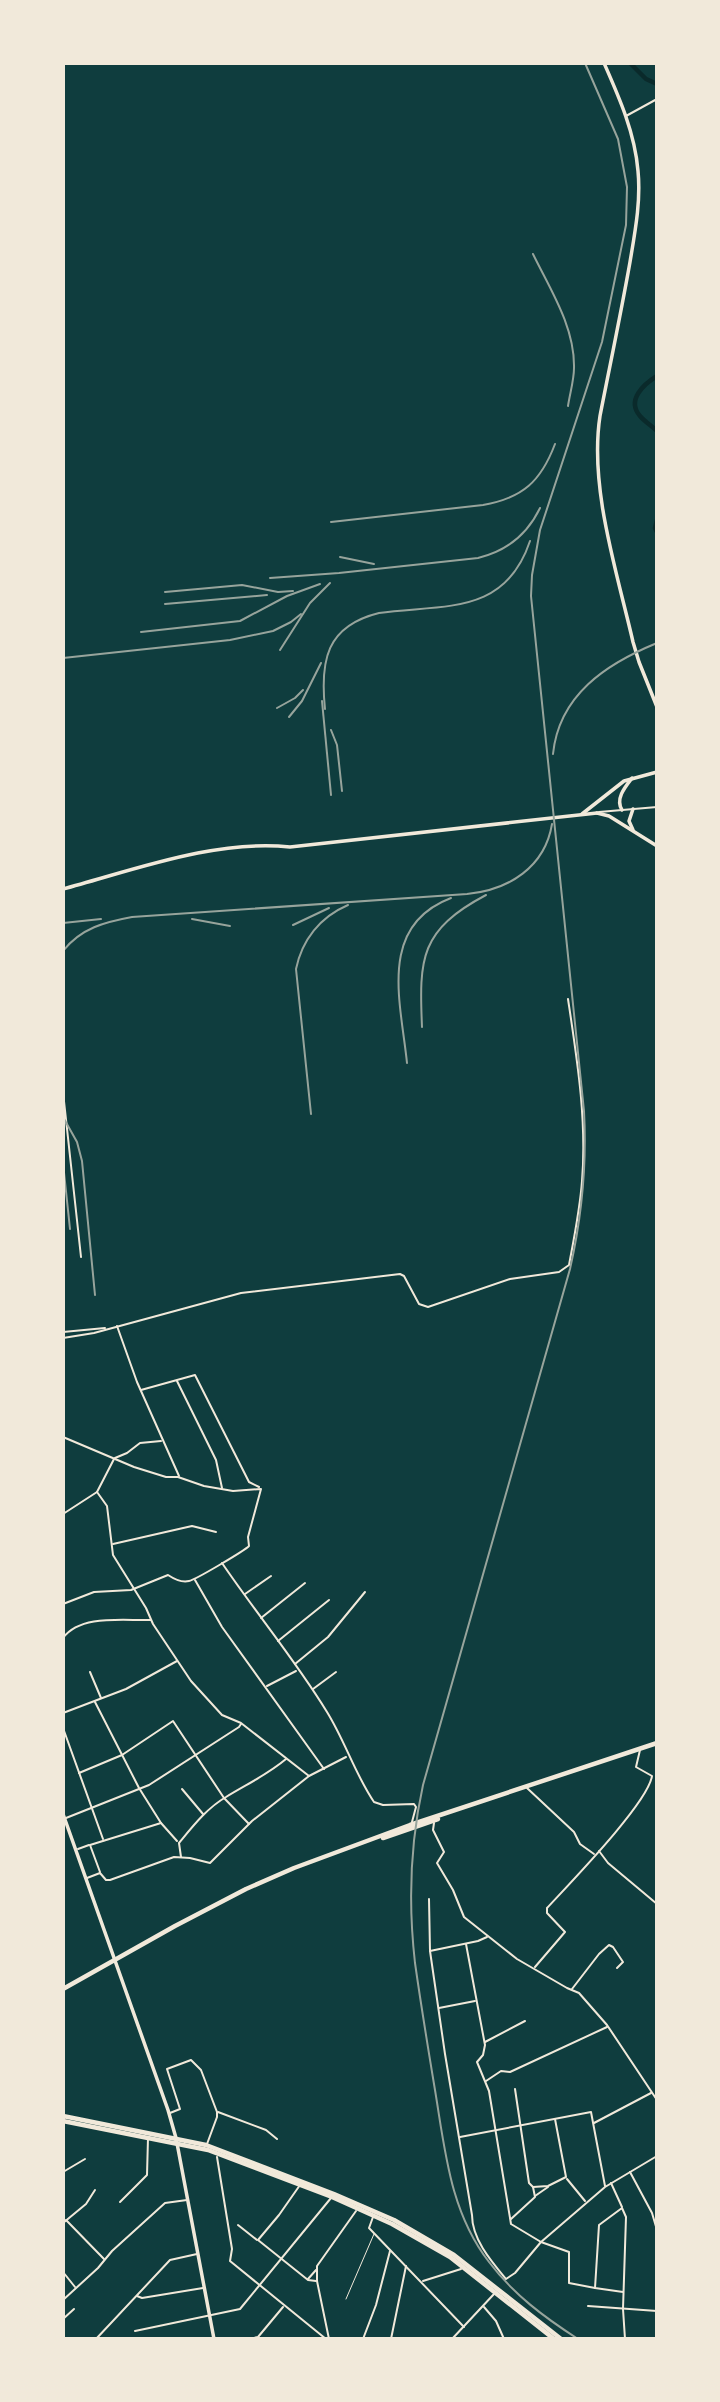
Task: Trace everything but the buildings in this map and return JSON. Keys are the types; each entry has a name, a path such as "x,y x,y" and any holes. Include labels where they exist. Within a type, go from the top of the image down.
{"highway":[{"path":"63,1989 246,1889 293,1868 410,1825 657,1743"},
{"path":"352,1847 448,1814"},
{"path":"63,2118 176,2141 217,2154 393,2222 481,2279 557,2338"},
{"path":"63,2118 148,2137 206,2145 334,2194 454,2255 495,2293 557,2338"}],"main road":[{"path":"604,63 625,116 638,170 635,229 600,416 596,467 602,506 633,642 657,707"},
{"path":"582,814 609,792 634,777 657,772"},
{"path":"622,810 619,802 621,796 634,777"},
{"path":"634,809 629,821 634,831"},
{"path":"63,889 190,855 250,845 290,848 582,814 597,813 609,816 657,846"},
{"path":"64,1816 169,2113 214,2339"}],"street":[{"path":"625,116 657,99"},
{"path":"597,813 657,807"},
{"path":"63,1338 88,1334 241,1293 400,1274 404,1276 419,1304 428,1307 510,1279 559,1272 569,1265 582,1181 583,1128 568,999"},
{"path":"63,1092 81,1257"},
{"path":"117,1325 178,1477"},
{"path":"63,1332 106,1328"},
{"path":"87,1329 88,1334"},
{"path":"141,1390 195,1375 249,1482 261,1489"},
{"path":"177,1381 216,1460 222,1489"},
{"path":"63,1437 134,1467 166,1477 178,1477 204,1486 233,1491 261,1489"},
{"path":"63,1514 97,1492 114,1458 127,1453 140,1443 163,1441"},
{"path":"63,1604 94,1592 133,1589 168,1574 174,1579 186,1582 242,1553 249,1546 248,1537 261,1489"},
{"path":"97,1492 107,1506 113,1555 191,1681 222,1715 241,1723 309,1776"},
{"path":"112,1544 192,1526 216,1532"},
{"path":"222,1562 338,1730 348,1756 374,1802 414,1804 414,1819 410,1825"},
{"path":"244,1595 271,1576"},
{"path":"194,1579 222,1626 324,1769"},
{"path":"260,1619 305,1583"},
{"path":"294,1665 328,1637 365,1592"},
{"path":"277,1642 330,1600"},
{"path":"63,1638 71,1629 93,1622 151,1620"},
{"path":"63,1713 152,1677 177,1661"},
{"path":"267,1687 298,1670"},
{"path":"90,1672 102,1699"},
{"path":"312,1690 336,1672"},
{"path":"95,1702 139,1788 161,1823 179,1843 181,1857"},
{"path":"79,1773 122,1755 173,1721 224,1798 249,1824"},
{"path":"64,1816 149,1785 195,1757 241,1723"},
{"path":"63,1728 103,1840"},
{"path":"534,1968 565,1932 547,1913 547,1908 599,1851 652,1780 649,1773 636,1767 639,1749"},
{"path":"90,1845 100,1873 106,1880 174,1857 210,1863 249,1824 309,1776 348,1756"},
{"path":"179,1843 203,1814 224,1798 268,1774 287,1758"},
{"path":"526,1787 574,1832 580,1844 595,1855"},
{"path":"182,1789 203,1814"},
{"path":"434,1821 433,1829 444,1852 437,1863 453,1890 464,1917 517,1959 587,2000 657,2100"},
{"path":"76,1850 161,1823"},
{"path":"599,1851 608,1863 657,1904"},
{"path":"86,1878 100,1873"},
{"path":"429,1899 430,1951 472,2228 506,2279 515,2273 541,2242 586,2202 611,2183 657,2156"},
{"path":"430,1951 466,1944 488,1936"},
{"path":"466,1944 484,2042 483,2055 477,2062 489,2091 510,2220 515,2228 552,2248 569,2252 569,2283 623,2292"},
{"path":"572,1990 598,1954 609,1945 623,1962 617,1968"},
{"path":"439,2009 475,2001"},
{"path":"484,2042 525,2021"},
{"path":"485,2082 500,2071 509,2073 608,2027"},
{"path":"169,2113 180,2109 167,2069 187,2060 195,2062 201,2070 217,2112 206,2145"},
{"path":"515,2089 529,2183 533,2187 535,2197"},
{"path":"593,2123 652,2093"},
{"path":"217,2112 266,2130 277,2139"},
{"path":"459,2137 591,2112 605,2187"},
{"path":"555,2119 566,2177 586,2202"},
{"path":"120,2202 147,2175 148,2137"},
{"path":"217,2154 216,2161 233,2249 230,2261 327,2339"},
{"path":"63,2172 85,2160"},
{"path":"630,2171 652,2213 657,2230"},
{"path":"510,2220 548,2186 566,2177"},
{"path":"611,2183 626,2217 623,2292 625,2339"},
{"path":"258,2240 300,2185"},
{"path":"533,2187 548,2186"},
{"path":"63,2223 86,2204 95,2190"},
{"path":"135,2331 240,2309 332,2197"},
{"path":"63,2300 165,2203 187,2200"},
{"path":"595,2288 599,2225 622,2208"},
{"path":"327,2339 317,2281 318,2263 341,2235 357,2209"},
{"path":"374,2216 369,2228 464,2327"},
{"path":"66,2220 104,2260"},
{"path":"238,2225 308,2280 317,2281"},
{"path":"363,2339 376,2305 390,2251"},
{"path":"96,2339 170,2260 198,2254"},
{"path":"391,2339 406,2265"},
{"path":"422,2281 459,2271 463,2267"},
{"path":"308,2280 317,2269"},
{"path":"63,2272 76,2288"},
{"path":"136,2295 145,2298 204,2288"},
{"path":"452,2339 495,2293"},
{"path":"249,2339 258,2337 283,2306"},
{"path":"588,2306 657,2311"},
{"path":"483,2307 496,2321 504,2339"},
{"path":"63,2319 74,2309"},
{"path":"650,2339 657,2338"}],"lane":[{"path":"346,2299 374,2234"}],"waterway":[{"path":"630,63 646,79 657,84"},
{"path":"657,376 638,393 635,404 640,416 657,431"},
{"path":"657,520 657,532"}],"railway":[{"path":"578,2339 530,2305 499,2274 476,2243 457,2201 446,2158 415,1963 411,1895 415,1829 423,1785 570,1269 583,1190 584,1111 531,596 540,530 602,342 626,225 627,187 618,139 585,63"},
{"path":"533,254 560,309 570,338 574,368 568,406"},
{"path":"331,522 483,505 509,498 537,478 555,444"},
{"path":"270,578 478,558 498,551 515,540 529,526 540,508"},
{"path":"325,709 326,661 337,636 361,619 379,613 449,606 470,602 488,594 505,583 519,565 530,541"},
{"path":"340,557 374,564"},
{"path":"280,650 310,603 330,583"},
{"path":"141,632 240,621 287,596 320,584"},
{"path":"165,592 242,585 278,592 293,591"},
{"path":"165,604 267,595"},
{"path":"63,658 230,640 273,631 301,614"},
{"path":"553,754 557,733 565,715 588,684 620,661 657,643"},
{"path":"289,717 302,701 321,663"},
{"path":"277,708 303,690"},
{"path":"322,701 331,795"},
{"path":"331,730 337,745 342,791"},
{"path":"63,951 94,927 132,917 482,892 523,874 542,853 552,824"},
{"path":"422,1027 421,982 428,948 448,921 486,895"},
{"path":"407,1063 399,992 399,968 403,947 412,927 428,911 451,898"},
{"path":"311,1114 296,969 303,948 314,931 329,916 348,905"},
{"path":"293,925 329,908"},
{"path":"63,923 101,919"},
{"path":"192,919 230,926"},
{"path":"63,1117 77,1142 82,1161 95,1295"},
{"path":"63,1163 70,1229"}]}
